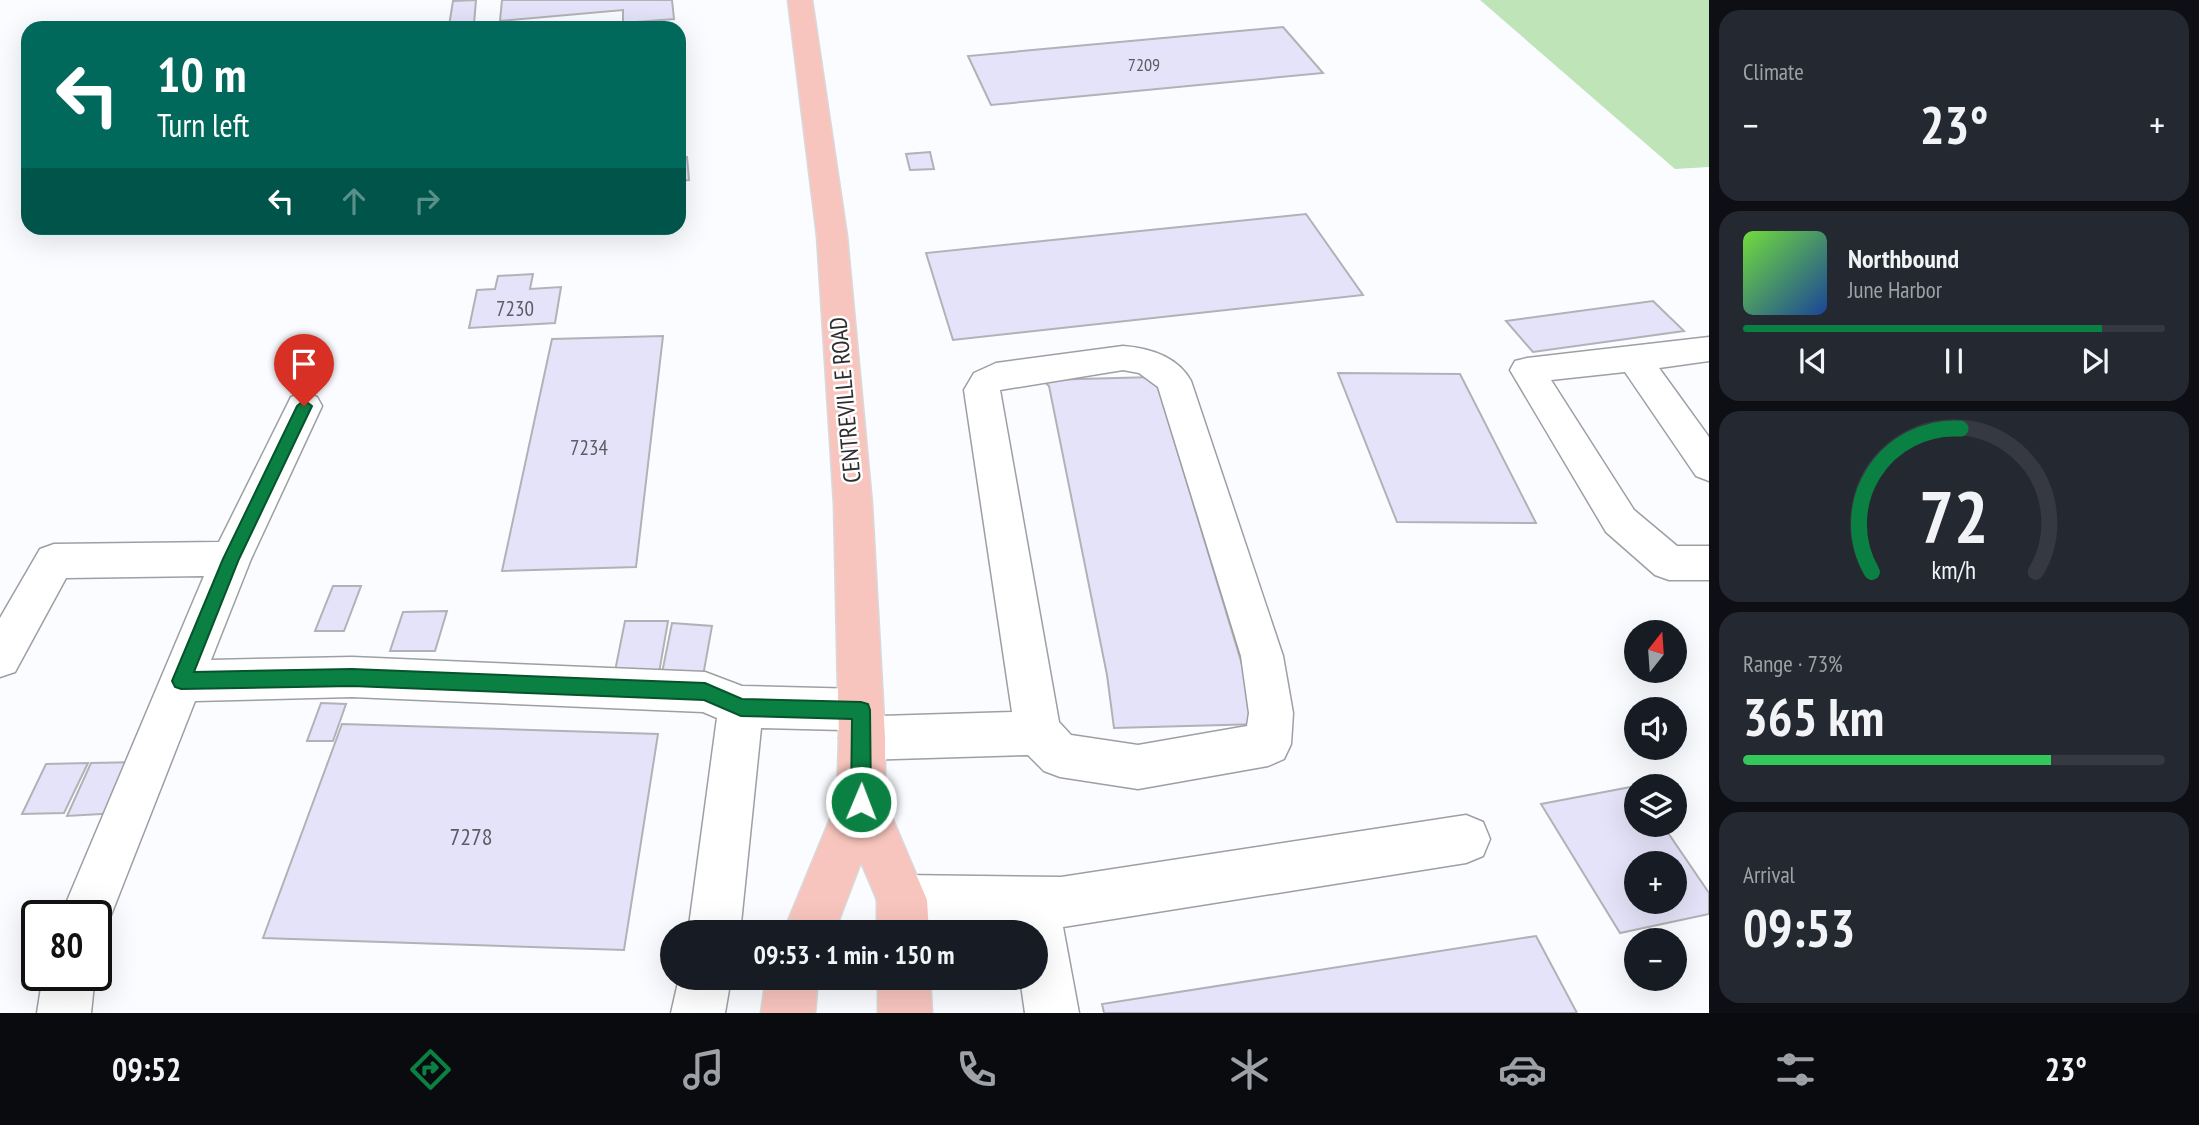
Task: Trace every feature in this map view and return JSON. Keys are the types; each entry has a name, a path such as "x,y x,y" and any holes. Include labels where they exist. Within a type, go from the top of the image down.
{"highway":[{"name":"CENTREVILLE ROAD","path":"800,0 832,236 853,504 862,724 861,802 902,916"},
{"name":"CENTREVILLE ROAD","path":"813,920 861,802"},
{"path":"788,1013 791,990"},
{"path":"905,990 905,1013"}],"street":[{"path":"1709,349 1527,370 1620,521 1669,563 1709,563"},
{"path":"181,681 352,677 705,692 741,707 862,724 1038,733 1060,755 1138,767 1268,744 1271,713 1262,656 1174,381 1160,368 1141,359 1123,358 996,376 986,382 982,390 1038,733"},
{"path":"1634,359 1709,466"},
{"path":"92,900 231,559 304,406"},
{"path":"0,658 54,561 231,559"},
{"path":"716,920 741,707"},
{"path":"902,916 1061,902 1466,839"},
{"path":"1033,903 1052,1013"},
{"path":"698,1013 703,990"},
{"path":"64,1013 67,991"}],"green space":[{"path":"1480,0 1709,0 1709,167 1675,169"}],"building":[{"path":"476,0 474,21 450,21 453,1"},
{"path":"502,0 672,0 674,19 623,21 623,10 500,21"},
{"path":"1283,27 1323,73 991,105 968,56"},
{"path":"930,152 934,169 910,170 906,154"},
{"path":"686,157 687,157 689,180 686,180"},
{"path":"1306,214 1363,295 953,340 926,253"},
{"path":"533,274 530,289 561,287 555,323 469,328 477,290 495,289 498,276"},
{"path":"1653,301 1684,331 1533,352 1506,321"},
{"path":"663,336 636,567 502,571 552,339"},
{"path":"1338,373 1460,374 1536,523 1397,522"},
{"path":"1155,377 1260,724 1114,728 1107,675 1049,386 1042,380"},
{"path":"333,586 361,586 344,631 315,631"},
{"path":"447,611 435,651 390,651 403,612"},
{"path":"625,621 668,621 659,673 615,671"},
{"path":"672,623 712,626 703,676 662,673"},
{"path":"321,703 346,704 333,741 307,741"},
{"path":"342,724 658,734 624,950 263,938"},
{"path":"140,762 119,813 67,816 91,763"},
{"path":"88,763 64,813 22,814 46,764"},
{"path":"1624,788 1624,837 1671,837 1680,851 1624,851 1624,914 1687,914 1687,861 1709,893 1709,914 1643,928 1624,928 1624,932 1620,933 1541,804"},
{"path":"1536,936 1577,1013 1104,1013 1102,1004"}],"route":[{"path":"304,406 231,559 181,681 352,677 626,688 705,692 741,707 861,710 861,802"}]}
